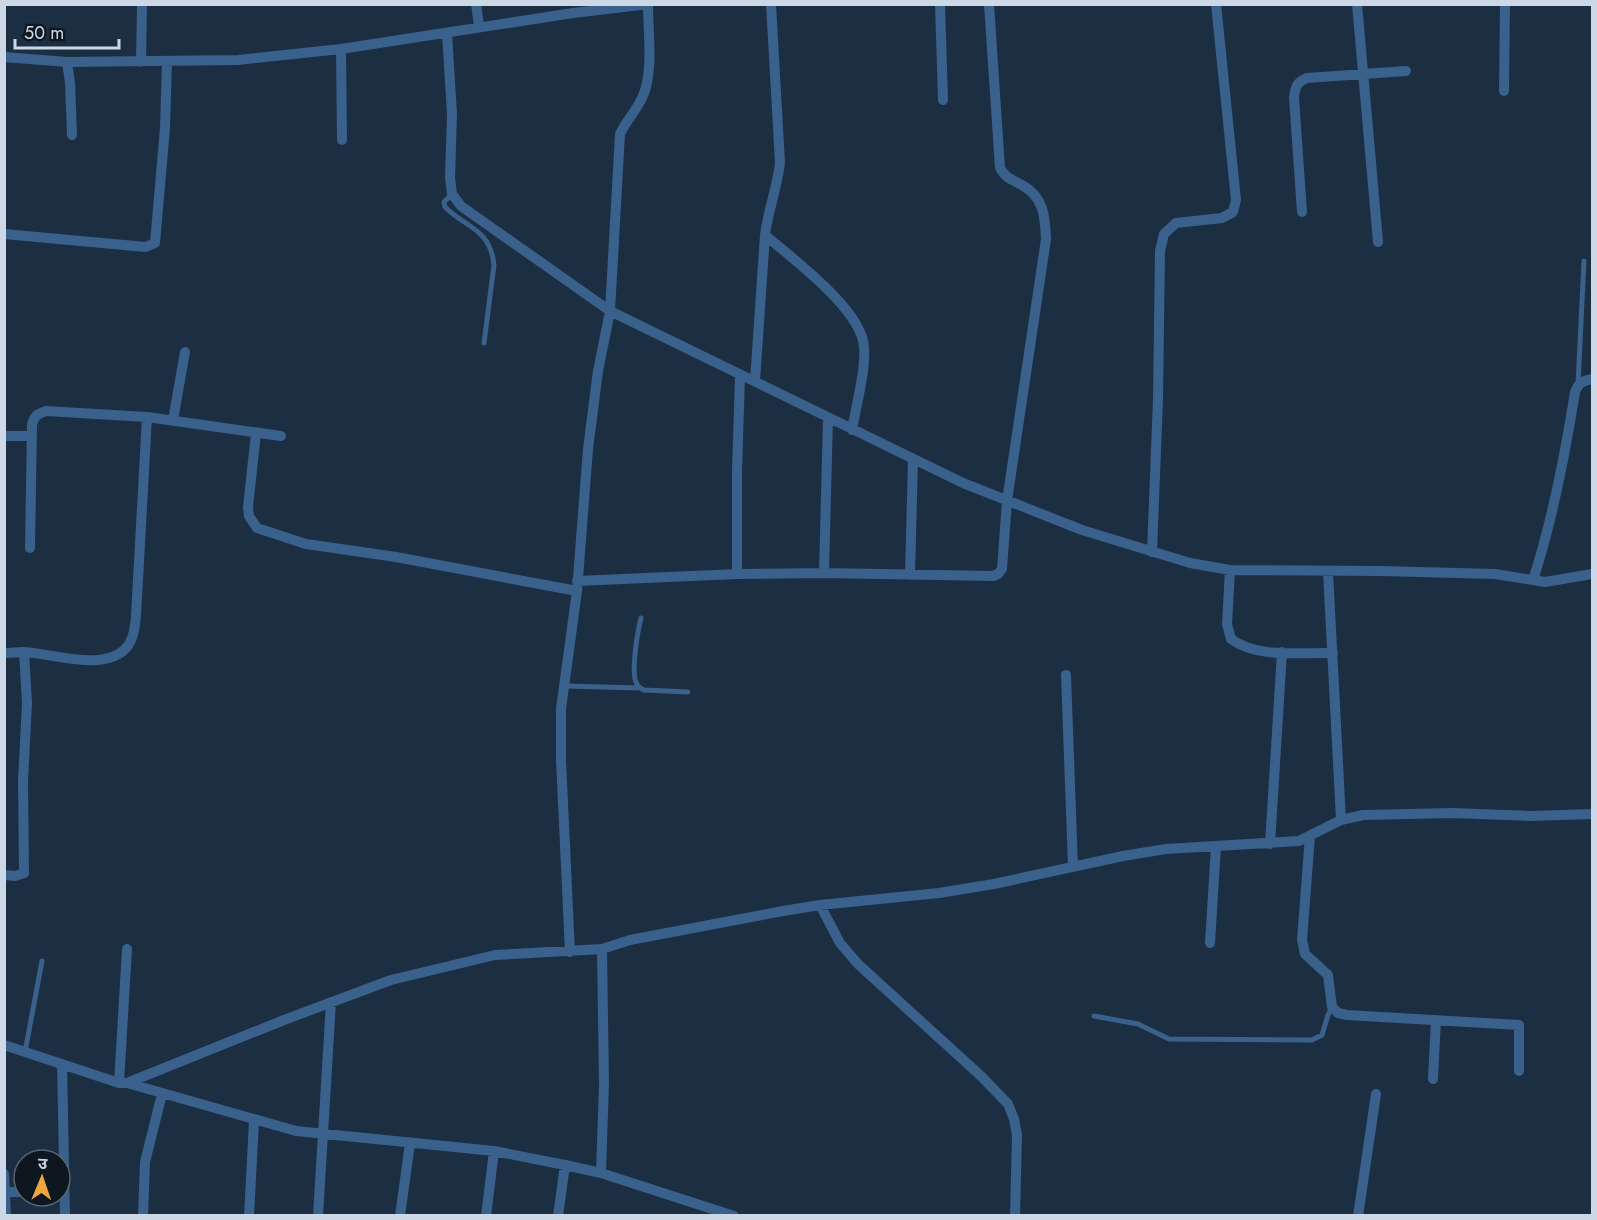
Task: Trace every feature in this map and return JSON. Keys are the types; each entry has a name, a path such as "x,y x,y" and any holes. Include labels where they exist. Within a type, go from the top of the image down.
{"street":[{"path":"141,62 142,4"},
{"path":"476,4 479,26"},
{"path":"755,381 765,236 780,163 771,4"},
{"path":"940,4 943,100"},
{"path":"256,433 249,516 257,528 306,544 577,586 737,574 993,576 998,574 1002,569 1004,559 1006,501 1046,239 1045,214 1035,195 1023,185 1006,178 1000,168 989,4"},
{"path":"1152,552 1158,399 1160,251 1164,234 1176,223 1222,218 1233,212 1236,200 1216,4"},
{"path":"1357,4 1378,242"},
{"path":"1504,91 1505,4"},
{"path":"4,57 67,62 238,60 341,48 573,13 649,5 647,82 643,97 626,120 620,134 610,310 598,371 588,449 577,586 561,709 561,760 570,952"},
{"path":"447,33 452,85 450,178 452,194 461,206 610,310 740,376 755,381 913,459 1006,501 1082,530 1190,563 1230,570 1485,574 1556,581 1593,574"},
{"path":"341,48 342,140"},
{"path":"4,234 146,247 155,243 165,128 167,61"},
{"path":"67,62 72,135"},
{"path":"1302,212 1295,89 1299,82 1307,78 1406,71"},
{"path":"765,236 828,289 860,334 864,346 864,360 852,430"},
{"path":"173,420 184,352"},
{"path":"737,574 736,472 740,376"},
{"path":"1533,580 1553,509 1578,385 1583,381 1593,380"},
{"path":"30,548 34,417 46,411 147,417 281,436"},
{"path":"4,653 24,652 91,660 105,659 127,647 134,633 136,616 147,417"},
{"path":"824,573 828,418"},
{"path":"4,436 32,436"},
{"path":"910,575 913,459"},
{"path":"1230,570 1227,624 1230,639 1241,647 1263,651 1333,653"},
{"path":"1328,572 1341,820"},
{"path":"4,875 15,876 24,873 23,781 27,703 24,652"},
{"path":"1270,844 1282,652"},
{"path":"1066,675 1073,867"},
{"path":"123,1083 391,980 495,955 602,949 663,934 820,905 939,893 1166,849 1299,841 1341,820 1363,815 1389,813 1531,816 1593,814"},
{"path":"1310,837 1302,940 1305,954 1328,975 1332,1007 1338,1013 1347,1015 1519,1025 1519,1071"},
{"path":"1210,943 1216,846"},
{"path":"820,905 840,943 858,964 982,1077 1008,1104 1017,1135 1015,1215"},
{"path":"123,1083 127,949"},
{"path":"601,1173 604,1084 602,949"},
{"path":"318,1215 331,1002"},
{"path":"1432,1078 1436,1020"},
{"path":"4,1046 123,1083 296,1131 494,1151 565,1164 734,1215"},
{"path":"62,1064 62,1148"},
{"path":"143,1215 145,1162 162,1094"},
{"path":"1358,1215 1376,1094"},
{"path":"249,1215 255,1121"},
{"path":"400,1215 410,1143"},
{"path":"486,1215 494,1151"},
{"path":"558,1215 565,1164"},
{"path":"4,1174 6,1215"}],"lane":[{"path":"452,194 444,202 444,207 480,231 493,252 494,265 484,343"},
{"path":"1578,385 1584,261"},
{"path":"640,688 635,680 636,643 641,618"},
{"path":"563,686 688,692"},
{"path":"25,1052 42,961"},
{"path":"1094,1016 1138,1024 1169,1039 1312,1040 1322,1035 1332,1007"}]}
